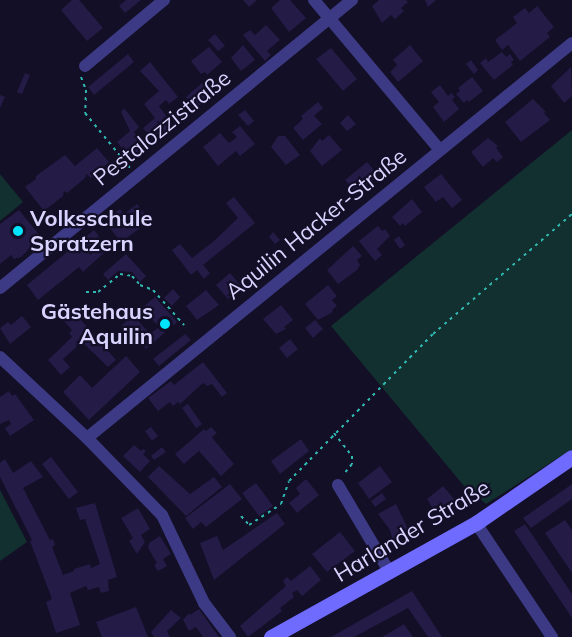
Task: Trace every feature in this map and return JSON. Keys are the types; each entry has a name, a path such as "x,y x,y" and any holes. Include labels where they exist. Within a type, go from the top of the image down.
{"main road":[{"name":"Harlander Straße","path":"271,637 390,573 476,523 572,457"}],"street":[{"path":"85,66 164,0"},
{"path":"314,0 440,150"},
{"name":"Pestalozzistraße","path":"0,288 352,0"},
{"name":"Aquilin Hacker-Straße","path":"87,438 572,43"},
{"path":"0,357 87,438 162,515 204,603 230,637"},
{"path":"338,485 390,573"},
{"path":"476,523 552,637"}],"path":[{"path":"85,66 81,77 86,90 85,113 136,176"},
{"path":"241,516 249,525 281,504 289,481 433,334 572,214"},
{"path":"86,292 98,292 120,274 132,276 140,285 153,290 184,325"},
{"path":"334,433 352,456 352,464 338,485"}],"green space":[{"path":"572,130 572,449 486,504 464,486 331,326"},
{"path":"0,174 23,202 0,221"},
{"path":"0,490 27,542 0,561"}],"building":[{"path":"72,0 79,0 103,28 87,41 61,10"},
{"path":"126,0 141,0 125,13 119,6"},
{"path":"243,0 257,0 249,7"},
{"path":"280,0 290,0 306,18 289,32 271,8"},
{"path":"379,0 406,0 408,2 401,8 404,11 395,19 391,15 382,23 372,6"},
{"path":"425,0 436,0 428,7"},
{"path":"537,6 554,27 547,33 550,37 520,61 508,45 502,50 495,40 517,23 513,17 525,8 529,13"},
{"path":"266,25 280,40 267,51 271,55 265,61 243,35 250,30 255,35"},
{"path":"215,34 225,46 218,51 208,40"},
{"path":"243,45 255,60 241,71 231,58"},
{"path":"410,45 423,61 398,82 390,72 397,65 393,60"},
{"path":"209,47 222,62 207,75 205,72 201,74 191,61"},
{"path":"331,48 357,79 343,91 316,59"},
{"path":"502,52 506,57 510,54 514,60 511,62 513,65 494,80 480,63 486,58 488,62"},
{"path":"128,54 134,62 94,95 88,87"},
{"path":"471,60 478,70 474,74 466,64"},
{"path":"150,62 178,97 169,104 166,100 159,106 166,116 162,120 170,130 155,142 143,128 155,118 144,104 159,91 140,71"},
{"path":"571,67 572,96 564,103 551,86"},
{"path":"25,73 30,75 22,94 17,92"},
{"path":"472,77 483,91 469,102 467,100 464,103 456,94 460,91 458,88"},
{"path":"202,83 212,95 196,108 186,97"},
{"path":"440,85 448,96 451,93 455,97 452,100 459,109 444,122 433,107 439,102 431,92"},
{"path":"0,95 5,97 0,108"},
{"path":"533,99 546,112 544,113 550,120 521,142 505,122"},
{"path":"318,102 323,108 314,116 322,124 303,140 293,128 303,119 301,116"},
{"path":"124,108 139,127 134,132 145,146 130,158 117,142 130,131 121,112"},
{"path":"245,110 254,121 248,126 238,115"},
{"path":"348,115 356,124 347,131 340,123"},
{"path":"240,126 255,144 240,156 236,151 218,166 203,147 220,133 229,143 237,137 232,132"},
{"path":"329,135 342,150 322,166 310,151 320,138 322,141"},
{"path":"278,136 285,136 300,155 286,165 271,147"},
{"path":"488,138 498,146 496,148 503,157 497,162 493,158 483,167 471,152"},
{"path":"97,148 109,162 91,178 86,174 85,178 67,193 64,191 63,196 44,211 25,187 65,155 75,166"},
{"path":"367,162 378,175 358,195 345,180"},
{"path":"441,174 462,200 452,208 443,197 436,202 424,187"},
{"path":"234,197 255,223 203,265 210,273 204,279 197,270 191,275 172,250 180,244 192,258 214,241 238,218 226,203"},
{"path":"412,199 422,212 405,226 403,223 400,226 392,217"},
{"path":"137,204 150,221 121,242 109,227 115,221 111,216 120,209 124,214"},
{"name":"Volksschule Spratzern","path":"19,210 41,237 21,257 14,259 11,255 0,264 0,224"},
{"path":"378,226 382,231 385,229 390,236 377,249 382,255 375,261 359,241"},
{"path":"94,230 106,245 103,247 106,251 83,272 79,267 38,300 27,285"},
{"path":"273,232 280,240 275,244 269,237"},
{"path":"399,236 405,245 400,249 394,240"},
{"path":"353,246 362,256 357,260 360,265 357,270 338,284 327,270"},
{"path":"126,254 146,276 140,282 132,272 118,271 108,280 103,274"},
{"path":"230,273 242,287 228,299 216,285"},
{"path":"328,285 337,296 332,300 337,306 332,310 333,312 318,320 305,304"},
{"path":"173,289 180,297 172,306 164,298"},
{"path":"206,290 219,305 197,320 186,306"},
{"name":"Gästehaus Aquilin","path":"155,297 177,322 146,349 121,326 133,315 150,334 159,327 142,308"},
{"path":"281,305 293,320 284,327 286,329 276,334 263,319"},
{"path":"74,312 116,360 108,367 82,342 63,359 70,367 61,375 48,360 72,337 69,333 72,330 64,321"},
{"path":"22,316 31,327 10,344 0,328 8,322 11,325"},
{"path":"315,320 323,329 313,338 305,328"},
{"path":"185,334 191,340 159,366 153,359"},
{"path":"290,339 298,349 287,358 279,348"},
{"path":"126,356 140,372 89,420 63,392 80,375 92,388"},
{"path":"203,362 227,393 222,397 212,384 207,386 203,383 180,404 178,402 173,406 170,402 158,411 148,398 171,381 174,385"},
{"path":"9,391 12,396 15,394 34,420 10,436 5,428 11,424 9,420 0,424 0,397"},
{"path":"188,404 202,424 196,428 182,408"},
{"path":"151,427 158,436 152,441 145,431"},
{"path":"211,427 217,433 212,437 234,464 221,476 199,451 184,464 175,454 204,429 206,431"},
{"path":"301,439 309,451 280,474 271,461"},
{"path":"134,445 141,451 143,449 146,451 143,454 150,461 140,472 123,456"},
{"path":"162,447 166,452 154,460 151,456"},
{"path":"51,457 78,492 69,499 42,464"},
{"path":"5,459 13,473 31,461 43,477 23,488 50,540 53,539 55,545 52,547 63,575 90,564 91,568 100,564 85,519 80,520 76,508 95,503 117,577 108,580 109,591 101,593 99,587 88,590 86,586 70,593 80,625 56,633 46,602 52,599 30,541 32,540 0,477 0,463"},
{"path":"159,466 190,494 214,477 222,487 186,516 148,477"},
{"path":"380,466 392,482 369,499 358,483"},
{"path":"306,479 319,495 297,513 289,503 300,494 296,488"},
{"path":"256,483 273,506 259,516 242,493"},
{"path":"230,484 242,499 206,527 201,522 193,529 185,518"},
{"path":"572,484 572,499 531,528 523,518"},
{"path":"443,486 454,502 443,509 441,505 432,507 427,499"},
{"path":"382,493 386,499 375,507 371,501"},
{"path":"396,504 408,529 399,535 402,541 393,546 390,540 392,538 390,530 378,514"},
{"path":"138,508 150,529 141,535 145,542 137,554 129,541 133,538 121,518"},
{"path":"277,513 285,524 214,580 200,543 217,536 223,550"},
{"path":"565,520 572,530 572,573 545,533"},
{"path":"525,524 572,594 572,618 514,531"},
{"path":"340,532 355,551 327,572 312,554"},
{"path":"160,536 171,554 163,559 167,566 158,571 154,565 157,563 148,548 149,543"},
{"path":"310,566 321,580 302,596 297,590 292,593 294,597 280,608 282,611 248,637 240,626 286,586 283,581 287,577 291,581"},
{"path":"412,591 442,637 428,637 408,608 354,637 331,637"},
{"path":"136,607 148,637 102,637 96,622"},
{"path":"199,609 219,637 203,637 196,627 189,631 183,620 189,613 190,615"},
{"path":"171,610 181,618 167,631 170,637 154,637 151,632"},
{"path":"404,624 413,637 382,637"}],"place":[{"name":"Volksschule Spratzern","path":"18,231"},
{"name":"Gästehaus Aquilin","path":"165,324"}]}
